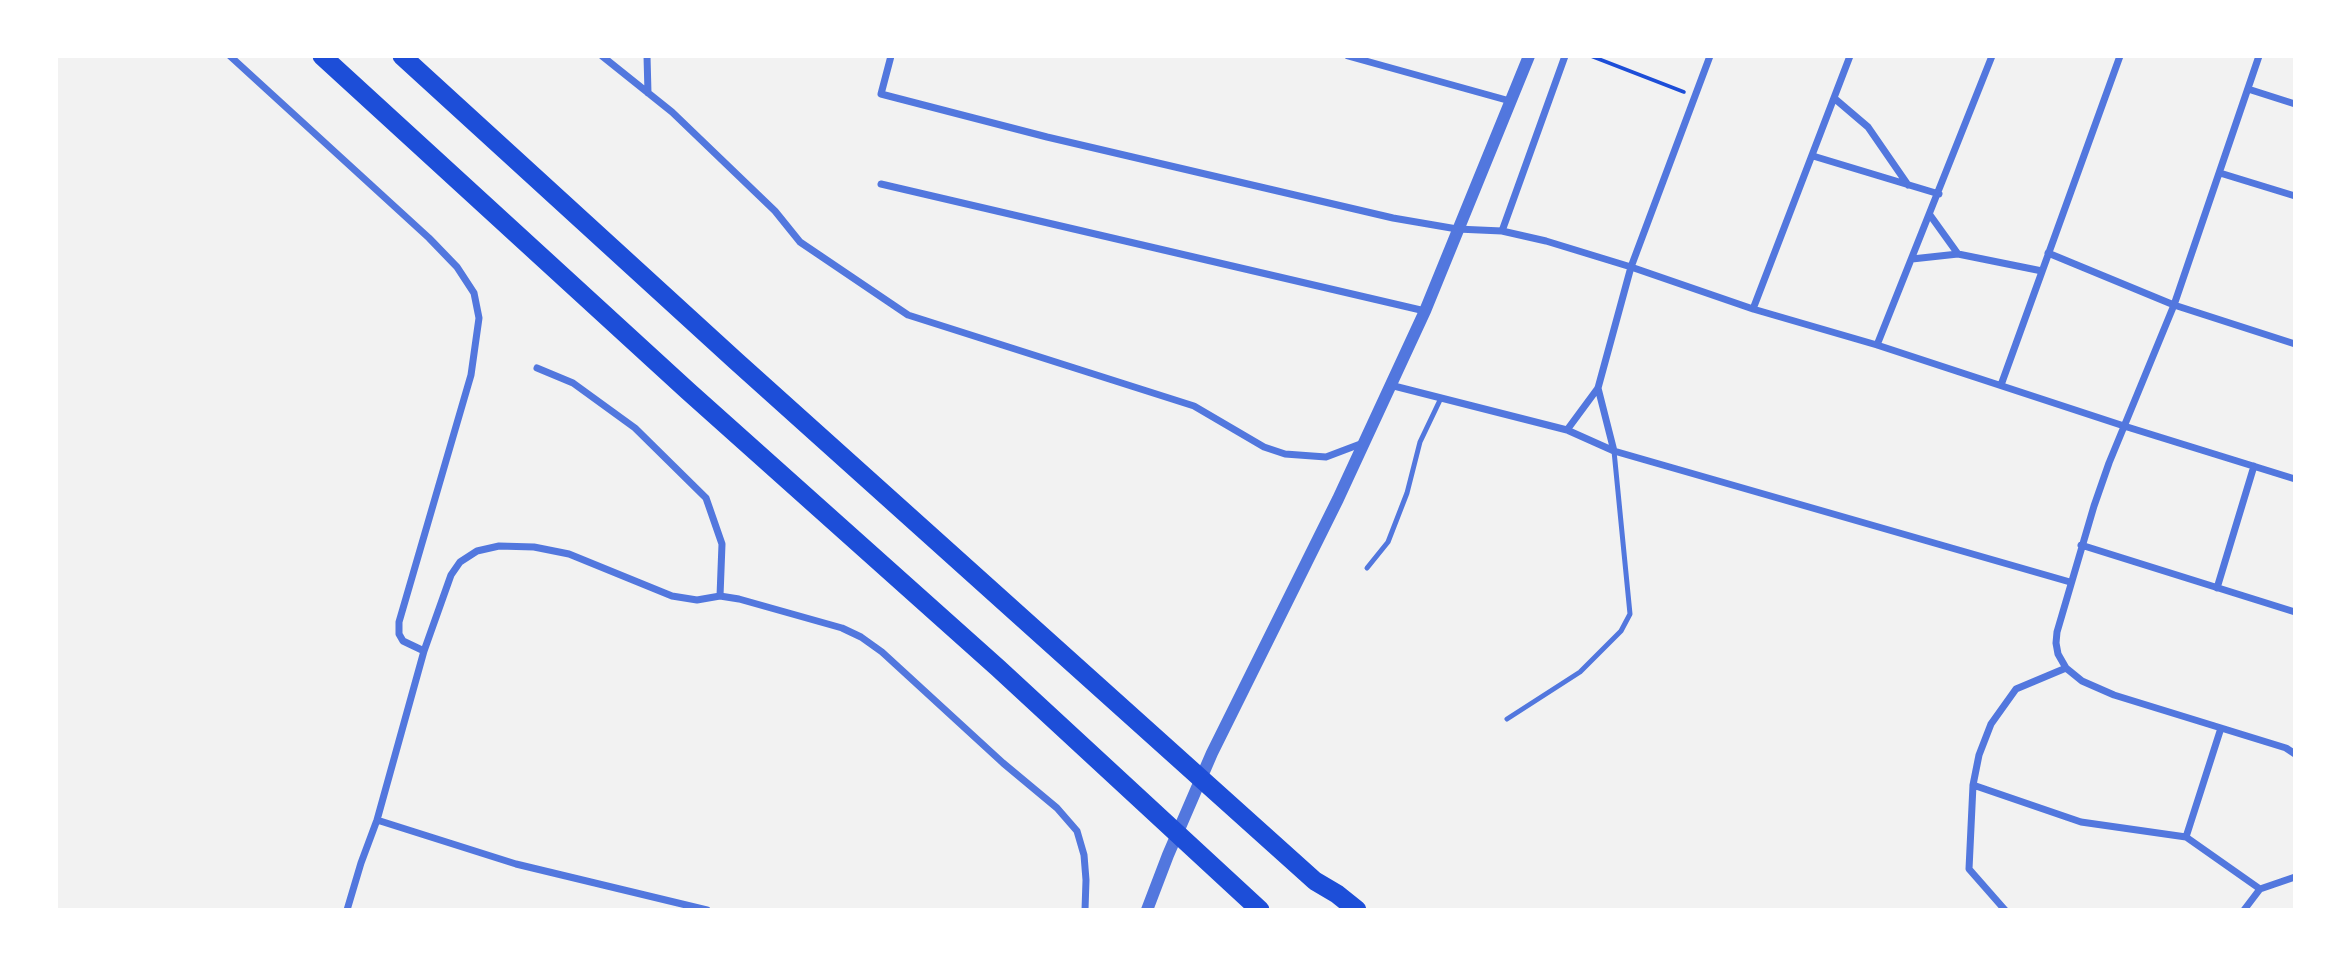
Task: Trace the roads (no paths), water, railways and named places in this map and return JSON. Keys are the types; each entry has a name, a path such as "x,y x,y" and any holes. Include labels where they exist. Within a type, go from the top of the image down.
{"highway":[{"path":"321,56 688,391 998,668 1260,910"},
{"path":"402,56 736,361 1315,880 1357,910"},
{"path":"1315,880 1328,899 1340,910"}],"street":[{"path":"230,56 429,238 457,267 474,293 479,318 471,375 399,622 399,634 403,641 424,651"},
{"path":"602,56 672,112 775,211 800,242 908,316 1194,406 1264,447 1285,454 1326,457 1364,443"},
{"path":"647,56 648,93"},
{"path":"891,56 881,94 1183,169 1428,225 1502,232 1546,241 1753,309 1877,345 2295,479"},
{"path":"1348,56 1510,101"},
{"path":"1147,910 1212,753 1338,499 1425,311 1529,56"},
{"path":"1502,232 1565,56"},
{"path":"1567,429 1598,388 1630,267 1710,56"},
{"path":"1753,309 1850,56"},
{"path":"1877,345 1992,56"},
{"path":"2001,385 2120,56"},
{"path":"2259,56 2174,305 2124,426 2081,545 2057,632 2058,654 2066,668 2082,681 2114,695 2286,748 2295,754"},
{"path":"2248,89 2295,104"},
{"path":"1834,98 1868,127 1908,185"},
{"path":"1813,156 1938,194"},
{"path":"2220,173 2295,196"},
{"path":"881,184 1425,311"},
{"path":"1930,215 1958,254"},
{"path":"2048,253 2174,305 2295,344"},
{"path":"1912,259 1958,254 2042,271"},
{"path":"537,368 573,383 635,428 706,498 722,544 720,597"},
{"path":"1390,385 1567,429 1614,451 2070,582"},
{"path":"1598,388 1614,451"},
{"path":"2217,588 2254,466"},
{"path":"2081,545 2295,612"},
{"path":"347,910 377,820 424,651 451,575 460,562 477,551 499,546 534,547 569,554 672,596 697,600 720,597 739,599 842,628 861,637 882,652 1003,764 1057,808 1077,831 1084,856 1085,910"},
{"path":"2005,910 1969,869 1973,785 1979,755 1991,724 2016,690 2066,668"},
{"path":"2186,837 2221,728"},
{"path":"1973,785 2081,822 2186,837 2260,889"},
{"path":"377,820 516,864 707,910"},
{"path":"2244,910 2260,889 2295,877"}],"lane":[{"path":"1367,568 1388,542 1407,493 1420,442 1441,398"},
{"path":"1507,719 1580,672 1621,631 1630,614 1614,451"}]}
